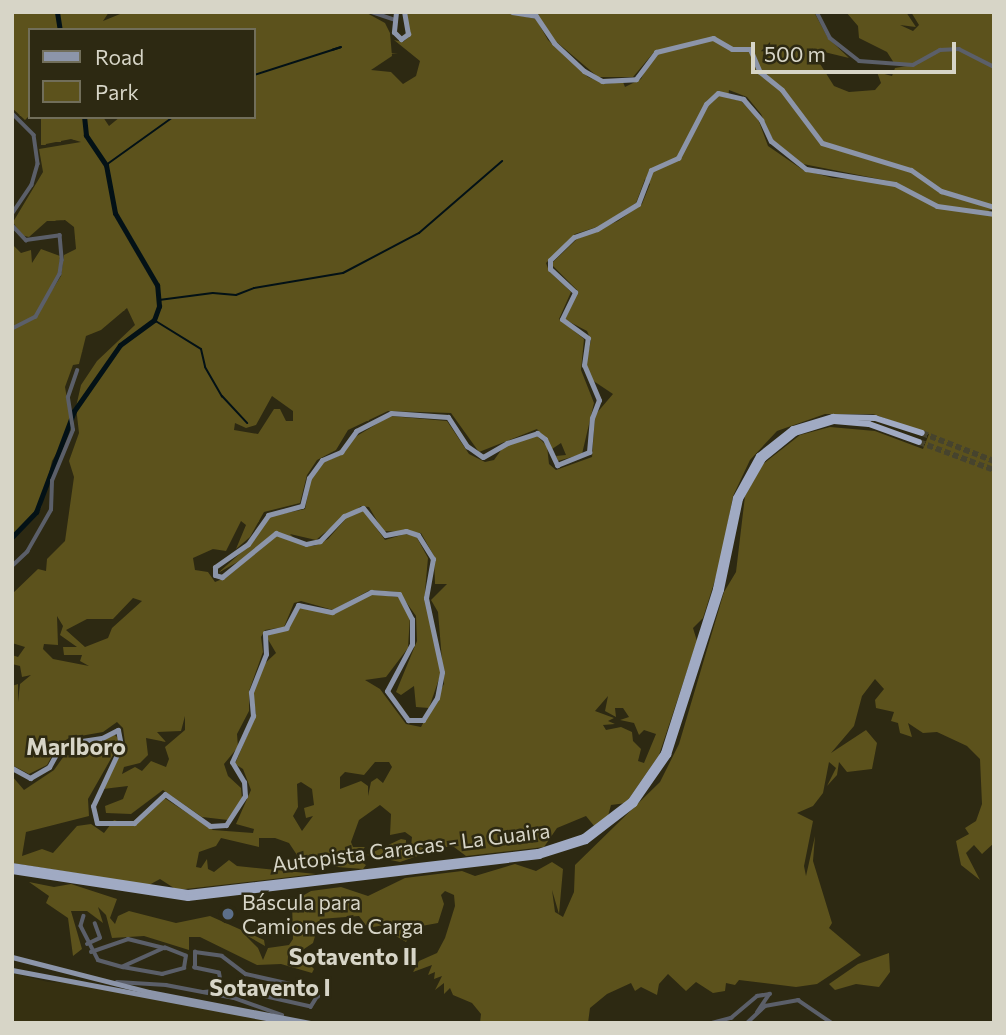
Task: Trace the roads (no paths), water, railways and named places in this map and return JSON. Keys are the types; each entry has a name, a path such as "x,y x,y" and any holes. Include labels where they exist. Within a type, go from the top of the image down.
{"highway":[{"name":"Autopista Caracas - La Guaira","path":"12,869 188,892 538,852 584,837 631,801 664,753 716,589 736,498 760,456 793,429 833,417 875,418 922,433"},
{"name":"Autopista Caracas - La Guaira","path":"12,869 188,898 539,856 586,841 634,804 668,755 721,590 740,499 763,458 795,433 834,421 869,424 919,442"}],"main road":[{"path":"396,12 395,34 402,39 408,34 404,12"},
{"path":"512,12 535,14 561,50 584,72 605,82 636,79 656,52 713,38 732,49 750,49 760,72 782,90 822,143 911,170 941,191 994,207"},
{"path":"12,768 30,778 49,767 62,744 102,738 118,730 122,743 103,776 93,806 95,821 134,823 165,794 211,826 226,825 245,796 244,782 232,762 253,716 251,692 266,654 265,633 286,628 298,605 332,612 375,592 399,594 412,619 412,644 387,691 408,720 421,721 436,702 442,675 426,598 432,559 418,535 403,531 385,536 363,508 344,516 320,541 306,544 276,533 222,577 214,574 215,567 248,544 268,515 302,506 309,478 322,460 338,454 356,431 391,413 448,417 467,446 483,457 507,443 537,433 545,439 557,465 587,454 599,398 584,365 587,335 561,317 575,292 551,269 550,260 574,237 597,229 638,204 651,170 678,158 706,104 718,93 740,97 761,120 771,141 806,169 895,184 937,206 994,214"},
{"path":"12,957 107,982 282,1015 310,1023"},
{"path":"40,976 47,971 41,965"},
{"path":"48,977 55,969"},
{"path":"12,970 292,1023"}],"street":[{"path":"372,12 395,20"},
{"path":"817,12 832,40 857,60 886,67 913,65 940,50 960,49 994,67"},
{"path":"12,113 34,135 38,164 32,185 12,215"},
{"path":"12,225 26,240 60,235 62,260 60,274 36,317 12,329"},
{"path":"12,566 27,552 51,510 52,481 73,430 68,397 77,371"},
{"path":"84,916 81,926 91,953 98,960 162,975 187,964 183,953 128,939 91,953"},
{"path":"87,944 100,938 95,924"},
{"path":"123,967 165,948"},
{"path":"222,990 219,973 195,968 195,952 222,956 246,974 304,987 318,996 311,1007 231,989"},
{"path":"162,975 166,985"},
{"path":"107,982 166,985 234,998 282,1015"},
{"path":"203,993 222,990 234,998"},
{"path":"712,1023 731,1018 757,996 770,994 758,1012"},
{"path":"747,1023 765,1006 798,1000 832,1023"},
{"path":"817,1023 820,1017"}],"waterway":[{"path":"57,12 60,28"},
{"path":"256,74 341,47 332,50"},
{"path":"12,537 36,512 74,411 120,345 154,320 159,306 157,285 115,213 106,165 86,135 84,119"},
{"path":"106,165 170,119"},
{"path":"159,300 213,293 236,295 254,288 343,273 419,233 502,161"},
{"path":"154,320 201,349 205,367 222,396 247,423"}],"tunnel":[{"path":"922,433 994,461"},
{"path":"919,442 994,470"}],"place":[{"name":"Báscula para Camiones de Carga","path":"228,914"}],"district":[{"name":"Marlboro","path":"76,746"},
{"name":"Sotavento II","path":"353,956"},
{"name":"Sotavento I","path":"270,987"}]}
